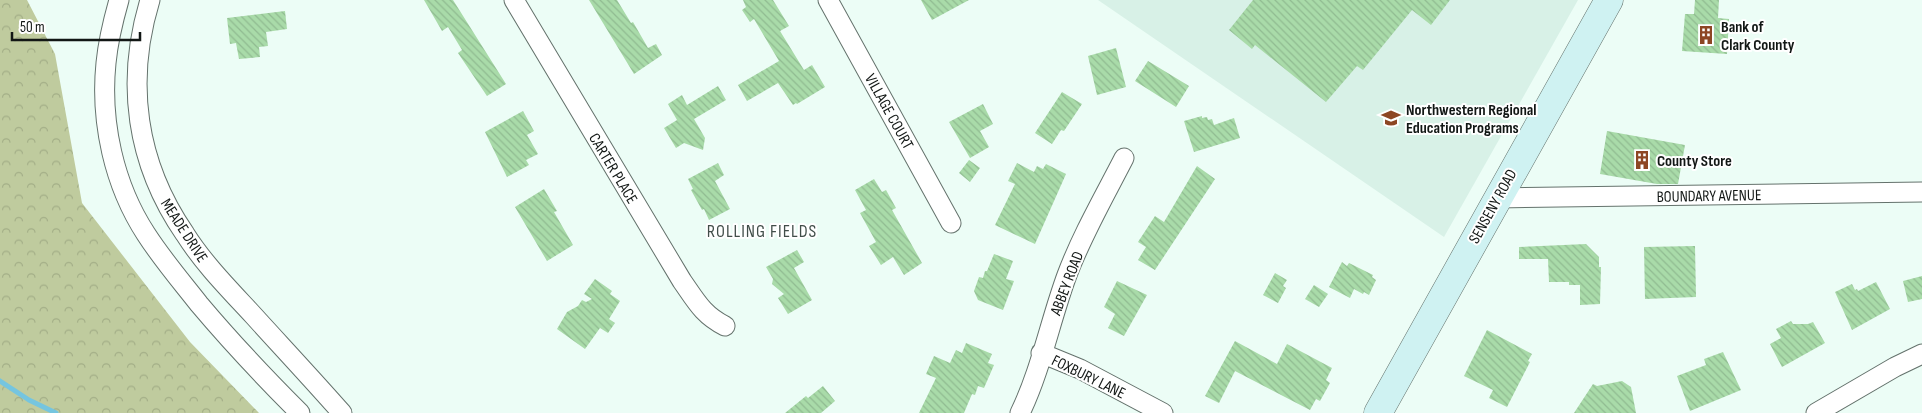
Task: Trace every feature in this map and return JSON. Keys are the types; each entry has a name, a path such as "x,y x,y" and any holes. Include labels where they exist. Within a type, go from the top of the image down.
{"main road":[{"name":"SENSENY ROAD","path":"1384,410 1497,198 1609,0"}],"street":[{"name":"MEADE DRIVE","path":"119,0 110,30 106,63 105,99 110,143 118,176 130,206 145,234 173,272 238,349 300,413"},
{"name":"MEADE DRIVE","path":"150,0 143,23 138,54 136,80 138,112 144,144 153,175 164,199 184,234 208,266 342,413"},
{"name":"CARTER PLACE","path":"514,0 682,281 700,308 712,319 725,326"},
{"name":"VILLAGE COURT","path":"828,0 952,223"},
{"name":"ABBEY ROAD","path":"1020,413 1068,273 1087,230 1124,158"},
{"name":"BOUNDARY AVENUE","path":"1497,198 1922,192"},
{"name":"FOXBURY LANE","path":"1041,353 1080,369 1163,413"},
{"path":"1816,413 1886,372 1922,354"}],"shaded area":[{"name":"Northwestern Regional Education Programs","path":"1098,0 1578,0 1444,237"}],"green space":[{"path":"0,0 27,0 55,54 82,203 190,342 259,413 0,413"}],"building":[{"path":"424,0 453,0 506,84 487,96 458,53 462,50 448,27 442,31"},
{"path":"589,0 617,0 631,23 633,22 648,48 656,44 662,55 634,74"},
{"path":"743,0 773,0 789,26 780,31 804,70 812,65 825,87 793,105 778,83 747,101 738,85 779,61 754,19 750,22 742,10 746,7"},
{"path":"921,0 969,0 932,20"},
{"path":"1253,0 1450,0 1431,25 1412,10 1363,70 1357,66 1326,102 1255,45 1252,49 1229,30"},
{"name":"Bank of Clark County","path":"1695,0 1719,0 1718,18 1729,19 1727,54 1682,51 1685,14 1694,14"},
{"path":"285,11 287,29 266,32 268,46 259,47 260,57 239,59 236,43 230,44 227,18"},
{"path":"1116,48 1126,87 1097,95 1088,56"},
{"path":"1148,61 1189,86 1176,107 1135,81"},
{"path":"718,86 726,100 694,119 705,138 703,150 684,143 676,148 664,128 677,120 668,104 682,95 687,105"},
{"path":"1062,92 1082,104 1064,131 1061,130 1052,144 1035,133"},
{"path":"983,104 993,124 980,131 989,147 970,158 949,122"},
{"path":"523,111 534,131 527,135 538,154 526,160 529,165 507,177 485,132"},
{"path":"1202,116 1202,118 1207,117 1208,120 1212,119 1214,125 1234,118 1240,138 1194,152 1184,121"},
{"name":"County Store","path":"1607,131 1685,145 1678,184 1657,184 1600,174"},
{"path":"969,160 980,168 970,182 959,173"},
{"path":"718,163 724,175 715,181 730,209 709,220 691,190 693,189 688,179"},
{"path":"1017,163 1034,172 1037,166 1043,169 1046,164 1066,174 1035,244 995,225 1015,184 1008,181"},
{"path":"1197,166 1215,179 1155,270 1138,260 1146,247 1138,242 1155,216 1164,222"},
{"path":"874,179 882,192 886,190 896,208 892,210 922,263 904,275 893,257 881,265 869,246 876,242 860,213 866,210 855,190"},
{"path":"544,189 557,211 554,212 573,245 547,261 515,207"},
{"path":"1586,244 1599,257 1599,267 1601,267 1600,304 1580,305 1580,285 1569,285 1569,282 1549,282 1548,259 1519,259 1519,247"},
{"path":"1695,246 1696,297 1645,299 1644,247"},
{"path":"797,250 804,262 794,268 812,300 788,314 778,298 784,294 772,284 773,279 766,267"},
{"path":"994,254 1013,261 1006,279 1014,281 1003,310 978,300 974,291 979,277 983,278"},
{"path":"1342,262 1347,266 1349,263 1373,275 1372,277 1376,280 1369,295 1354,289 1350,298 1329,287"},
{"path":"1275,273 1287,280 1283,286 1286,288 1278,303 1263,295"},
{"path":"1922,276 1922,299 1908,302 1903,281"},
{"path":"595,279 612,291 610,294 620,301 609,319 615,323 608,333 600,328 585,349 557,329 567,312 578,306 582,300 586,302 592,299 584,294"},
{"path":"1117,281 1147,295 1124,336 1108,328 1115,314 1104,307"},
{"path":"1876,282 1890,309 1852,330 1835,292 1852,284 1855,290 1857,289 1858,291"},
{"path":"1314,285 1328,294 1319,307 1305,299"},
{"path":"1791,321 1793,324 1813,322 1825,343 1782,367 1770,344 1781,338 1776,329"},
{"path":"1487,330 1532,354 1528,361 1530,362 1507,407 1489,398 1493,390 1464,376"},
{"path":"1235,341 1277,364 1287,344 1332,368 1326,380 1330,383 1320,401 1316,399 1310,410 1235,371 1219,403 1205,396"},
{"path":"966,343 992,354 988,363 994,365 984,388 978,386 975,395 972,394 964,413 919,413 936,378 926,374 934,356 950,363 956,350 962,353"},
{"path":"1723,352 1741,390 1690,411 1677,376 1706,365 1704,359"},
{"path":"1622,381 1631,387 1636,413 1574,413 1593,384 1597,386"},
{"path":"823,386 835,401 821,413 785,413 806,396 808,398"}],"waterway":[{"path":"0,381 29,400 56,413"}],"place":[{"name":"Bank of Clark County","path":"1706,35"},
{"name":"Northwestern Regional Education Programs","path":"1391,118"},
{"name":"County Store","path":"1642,160"}],"district":[{"name":"ROLLING FIELDS","path":"762,231"}]}
